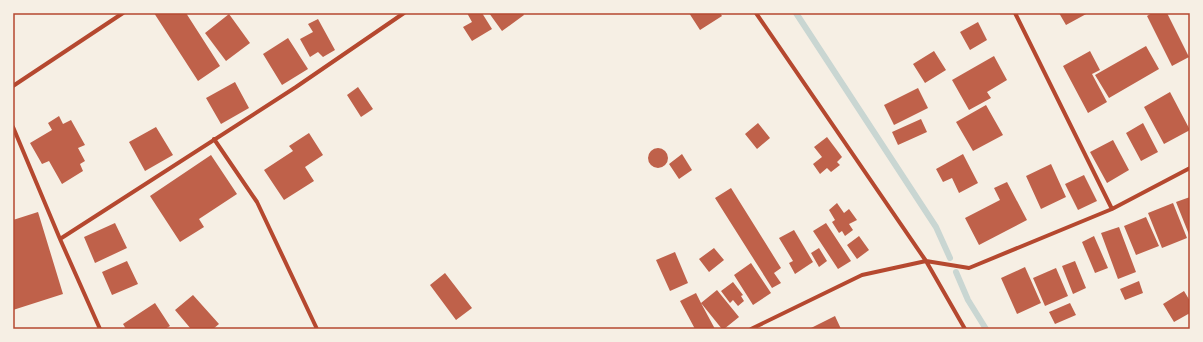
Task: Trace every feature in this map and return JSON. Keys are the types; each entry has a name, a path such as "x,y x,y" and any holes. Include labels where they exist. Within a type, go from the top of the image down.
{"street":[{"path":"13,86 123,13"},
{"path":"60,239 296,87 404,13"},
{"path":"756,13 926,261 965,329"},
{"path":"1015,13 1112,209"},
{"path":"13,127 100,329"},
{"path":"214,139 256,202 317,329"},
{"path":"751,329 862,275 926,261 969,268 1112,209 1190,168"}],"building":[{"path":"154,13 186,13 220,66 198,81"},
{"path":"467,13 482,13 492,29 472,41 463,27 472,22"},
{"path":"489,13 523,13 524,15 502,31"},
{"path":"689,13 720,13 722,16 700,30"},
{"path":"1059,13 1088,13 1066,25"},
{"path":"1152,13 1167,13 1189,57 1172,66 1147,16"},
{"path":"229,14 250,43 226,61 205,33"},
{"path":"318,19 335,50 323,57 318,52 310,57 300,39 313,32 308,24"},
{"path":"978,22 987,40 970,50 960,32"},
{"path":"288,38 308,69 282,85 263,54"},
{"path":"1146,46 1159,69 1109,98 1095,75"},
{"path":"934,51 946,70 925,83 913,64"},
{"path":"1090,51 1100,70 1092,74 1107,102 1088,113 1063,66"},
{"path":"994,56 1007,80 987,92 991,98 969,110 952,80"},
{"path":"235,82 249,108 221,124 206,98"},
{"path":"358,87 373,109 361,117 347,95"},
{"path":"918,88 928,108 894,125 884,105"},
{"path":"1170,92 1190,130 1164,144 1144,107"},
{"path":"986,105 1003,135 973,151 956,122"},
{"path":"59,116 63,124 71,120 85,145 78,148 85,161 80,164 83,171 62,184 49,161 42,164 30,143 52,130 48,123"},
{"path":"921,119 927,132 898,145 892,132"},
{"path":"758,123 770,138 757,149 745,134"},
{"path":"1143,123 1158,152 1141,161 1126,133"},
{"path":"156,127 173,155 145,171 129,142"},
{"path":"309,133 323,155 305,167 314,181 284,200 264,170 293,151 289,146"},
{"path":"827,137 842,157 837,162 840,165 831,172 827,168 820,174 813,164 822,157 814,147"},
{"path":"1113,140 1129,170 1107,183 1090,152"},
{"path":"658,148 665,151 668,158 665,165 658,168 651,165 648,158 651,151"},
{"path":"682,154 692,170 679,179 669,164"},
{"path":"963,154 978,183 959,193 952,178 943,182 936,169"},
{"path":"211,155 237,194 199,219 204,227 180,242 150,196"},
{"path":"1051,164 1066,197 1041,209 1026,176"},
{"path":"1084,175 1097,201 1078,210 1065,184"},
{"path":"1007,182 1027,220 979,245 965,218 1000,200 994,188"},
{"path":"731,188 781,268 774,273 781,283 772,288 715,198"},
{"path":"1190,197 1190,237 1176,202"},
{"path":"837,203 844,213 849,209 857,220 849,224 853,230 845,236 842,231 839,233 832,222 835,220 829,210"},
{"path":"1173,203 1187,238 1162,248 1148,213"},
{"path":"38,212 63,294 13,310 13,220"},
{"path":"1146,217 1159,246 1136,255 1124,226"},
{"path":"115,223 127,248 95,263 84,237"},
{"path":"826,223 851,261 838,269 813,231"},
{"path":"1119,227 1136,272 1118,279 1101,233"},
{"path":"794,230 813,262 795,274 789,263 793,261 779,238"},
{"path":"859,236 869,250 857,259 847,245"},
{"path":"1094,236 1108,268 1095,273 1082,242"},
{"path":"714,248 724,260 709,272 699,259"},
{"path":"819,248 827,261 819,267 811,253"},
{"path":"675,252 688,283 670,291 656,260"},
{"path":"127,261 138,284 112,295 102,272"},
{"path":"1075,261 1086,288 1073,294 1062,266"},
{"path":"751,263 771,293 753,305 734,275"},
{"path":"1025,267 1041,303 1017,314 1001,278"},
{"path":"1056,268 1068,296 1045,306 1033,278"},
{"path":"445,273 472,308 456,320 430,285"},
{"path":"1139,281 1143,293 1125,300 1120,289"},
{"path":"733,282 743,295 741,296 744,301 738,306 733,300 730,303 721,291"},
{"path":"717,290 739,317 724,329 722,329 701,303"},
{"path":"1184,291 1190,301 1190,313 1174,322 1163,304"},
{"path":"696,293 715,329 695,329 680,301"},
{"path":"193,295 219,324 213,329 191,329 175,310"},
{"path":"155,303 170,326 165,329 126,329 123,324"},
{"path":"1070,303 1076,315 1055,324 1049,312"},
{"path":"835,316 841,329 809,329"}],"waterway":[{"path":"796,13 936,227 950,258"},
{"path":"956,272 968,300 986,329"}]}
